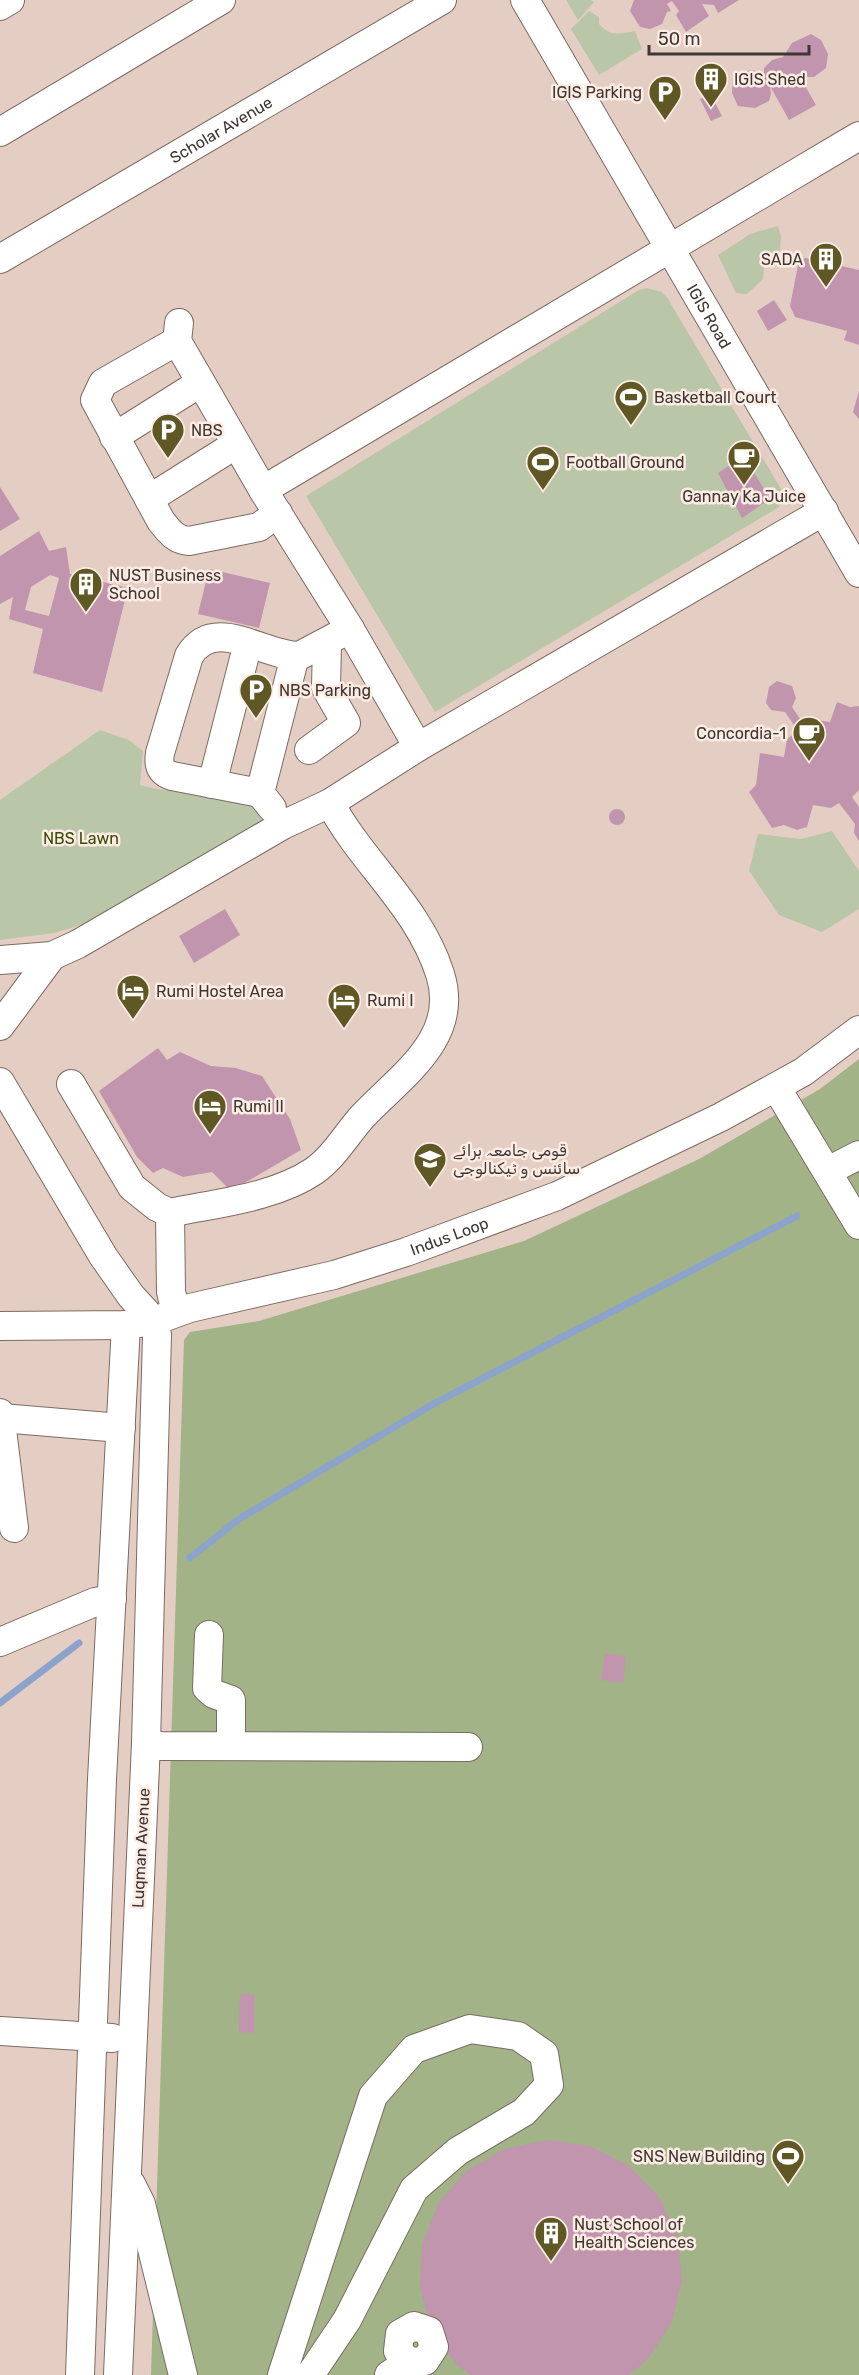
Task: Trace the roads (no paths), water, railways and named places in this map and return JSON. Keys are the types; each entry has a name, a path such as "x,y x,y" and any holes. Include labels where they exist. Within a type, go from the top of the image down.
{"street":[{"path":"0,6 10,0"},
{"path":"0,132 221,0"},
{"name":"Scholar Avenue","path":"0,259 442,0"},
{"name":"IGIS Road","path":"525,0 669,251 858,569"},
{"path":"418,747 339,636 271,502 200,383 178,332 104,383 99,389 95,400 97,408 149,500 172,535 180,540 259,527 271,502 669,251 859,136"},
{"path":"114,438 200,383"},
{"path":"149,500 235,445"},
{"path":"0,960 52,956 78,944 283,825 330,803 418,747 824,511"},
{"path":"283,825 260,793 166,774 158,762 159,753 193,649 215,636 295,656 305,655 339,636"},
{"path":"309,750 346,723 326,688 339,636"},
{"path":"212,784 248,643"},
{"path":"260,793 295,656"},
{"path":"71,1084 132,1187 157,1207 170,1213 276,1188 313,1172 335,1152 344,1137 367,1112 415,1068 431,1044 440,1022 444,991 430,946 417,921 375,870 330,803"},
{"path":"0,1026 52,956"},
{"name":"Indus Loop","path":"0,1326 152,1320 334,1275 406,1252 546,1200 721,1117 803,1072 859,1029"},
{"path":"0,1082 103,1256 131,1296 152,1320"},
{"path":"776,1087 859,1225"},
{"path":"828,1171 859,1155"},
{"path":"80,2375 92,2036 121,1428 152,1320 171,1292 170,1213"},
{"name":"Luqman Avenue","path":"118,2375 131,2039 146,1743 157,1335 152,1320"},
{"path":"0,1413 14,1528"},
{"path":"1,1418 121,1428"},
{"path":"0,1642 95,1602 112,1599"},
{"path":"210,1635 207,1688 214,1694 231,1700 231,1744"},
{"path":"146,1743 160,1746 231,1744 468,1747"},
{"path":"282,2375 373,2096 414,2049 470,2029 518,2036 544,2054 549,2085 524,2112 458,2151 414,2189 347,2320 310,2375"},
{"path":"0,2031 131,2039"},
{"path":"126,2175 141,2204 183,2375"}],"waterway":[{"path":"190,1558 239,1519 435,1403 797,1216"},
{"path":"0,1703 79,1643"}],"place":[{"name":"IGIS Shed","path":"711,108"},
{"name":"IGIS Parking","path":"665,121"},
{"name":"SADA","path":"826,288"},
{"name":"Basketball Court","path":"631,426"},
{"name":"NBS","path":"168,459"},
{"name":"Gannay Ka Juice","path":"744,486"},
{"name":"Football Ground","path":"543,491"},
{"name":"NUST Business School","path":"86,613"},
{"name":"NBS Parking","path":"256,719"},
{"name":"Concordia-1","path":"809,762"},
{"name":"Rumi Hostel Area","path":"133,1020"},
{"name":"Rumi I","path":"344,1029"},
{"name":"Rumi II","path":"210,1135"},
{"name":"قومی جامعہ برائے سائنس و ٹیکنالوجی","path":"430,1188"},
{"name":"SNS New Building","path":"788,2185"},
{"name":"Nust School of Health Sciences","path":"551,2262"}],"park label":[{"name":"NBS Lawn","path":"81,838"}]}
